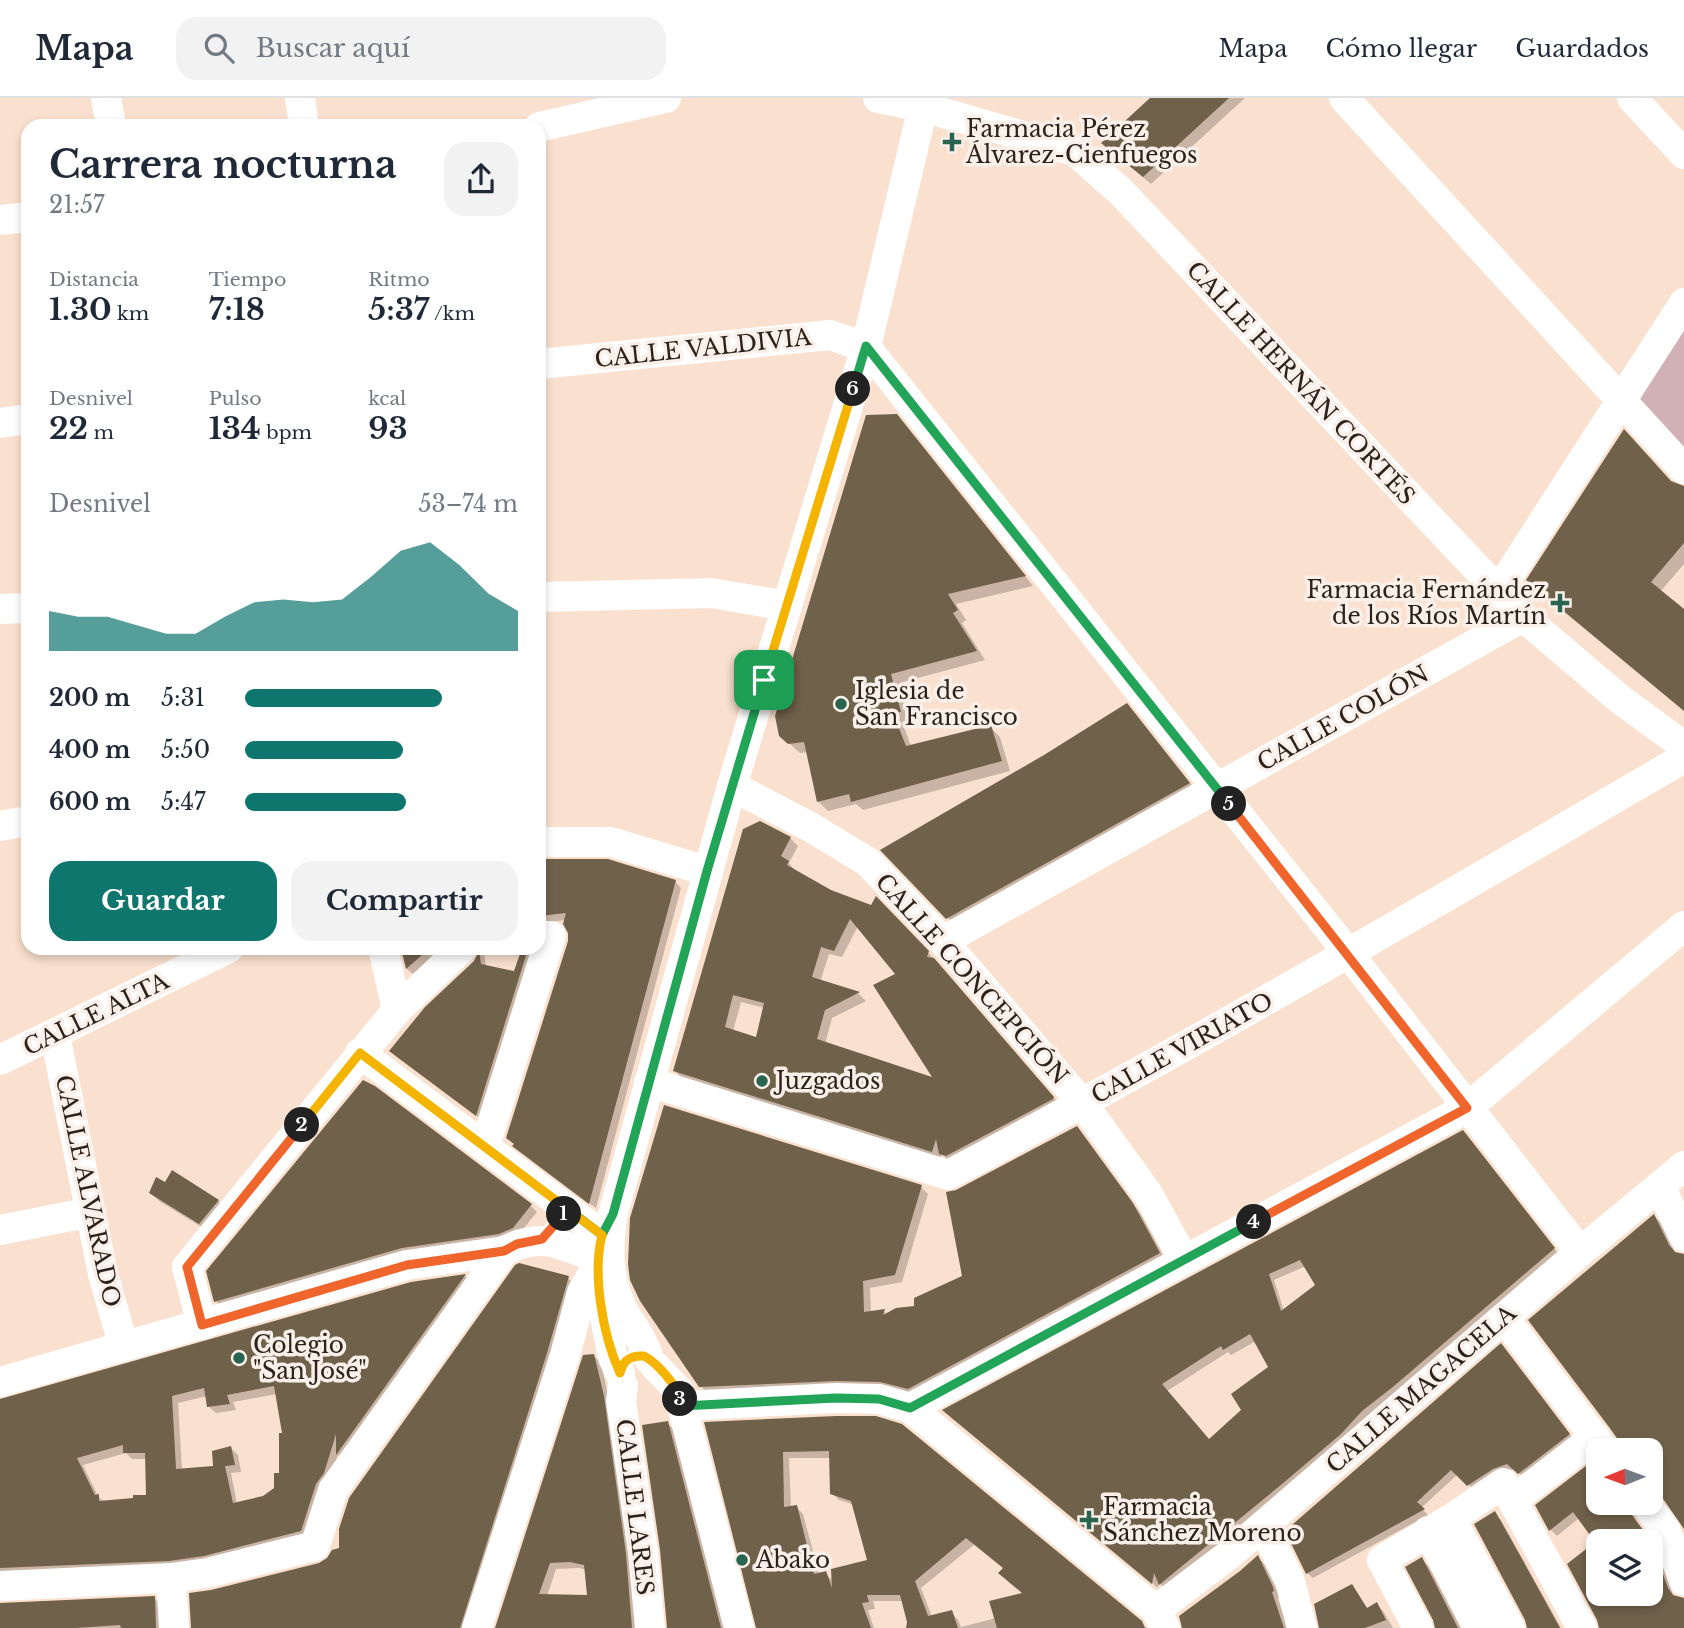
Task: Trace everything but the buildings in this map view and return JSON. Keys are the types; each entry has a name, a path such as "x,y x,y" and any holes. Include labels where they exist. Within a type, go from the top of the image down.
{"street":[{"path":"106,98 110,119"},
{"path":"300,98 303,119"},
{"path":"546,125 666,98"},
{"name":"CALLE HERNÁN CORTÉS","path":"878,98 916,103 1075,151 1122,193 1523,617 1621,700 1684,746"},
{"path":"1343,98 1684,469"},
{"path":"1632,98 1684,154"},
{"path":"477,1628 565,1355 582,1292 603,1243 707,871 866,346 916,103"},
{"path":"0,220 21,217"},
{"path":"1499,592 1684,303"},
{"name":"CALLE VALDIVIA","path":"546,364 830,335 866,346"},
{"path":"866,346 1349,954 1580,1252"},
{"path":"0,423 21,420"},
{"path":"546,597 711,593 787,606"},
{"path":"0,609 21,608"},
{"name":"CALLE COLÓN","path":"943,941 1523,617"},
{"name":"CALLE VIRIATO","path":"649,1082 948,1175 1083,1104 1349,954 1684,758"},
{"name":"CALLE CONCEPCIÓN","path":"732,786 812,828 868,862 943,941 1083,1104 1148,1194 1184,1260"},
{"path":"0,826 21,822"},
{"path":"546,842 611,842 707,871"},
{"path":"910,1408 1467,1108 1684,926"},
{"name":"CALLE ALTA","path":"0,1060 215,955"},
{"path":"385,955 397,1010"},
{"path":"202,1325 187,1267 360,1053 397,1010 455,955"},
{"path":"485,1146 540,955"},
{"name":"CALLE ALVARADO","path":"55,1035 103,1274 124,1347"},
{"path":"360,1053 568,1209 603,1243"},
{"name":"CALLE MAGACELA","path":"1162,1623 1263,1526 1580,1252 1684,1166"},
{"path":"1660,1186 1684,1237"},
{"path":"542,1239 568,1209"},
{"path":"0,1230 91,1212"},
{"path":"603,1243 610,1235 611,1276 618,1300 643,1341 657,1379 655,1385 645,1393 633,1393 621,1379"},
{"path":"0,1382 407,1265 504,1251 517,1244 542,1239 603,1243"},
{"name":"CALLE LARES","path":"603,1243 598,1287 611,1349 621,1379 621,1401 643,1552 650,1628"},
{"path":"0,1586 171,1578 206,1573 315,1546 333,1490 504,1251"},
{"path":"1504,1318 1595,1438"},
{"path":"652,1363 678,1390 739,1628"},
{"path":"682,1406 836,1398 879,1399 910,1408 1162,1623"},
{"path":"1513,1500 1586,1453"},
{"path":"1418,1628 1382,1560 1503,1483 1581,1628"},
{"path":"1655,1516 1667,1531 1684,1581"},
{"path":"1439,1525 1478,1628"},
{"path":"1439,1525 1510,1628"},
{"path":"1263,1526 1290,1581 1302,1628"},
{"path":"171,1578 174,1628"}],"shaded area":[{"path":"1684,303 1684,469 1622,400"}],"place":[{"name":"Farmacia Pérez Álvarez-Cienfuegos","path":"952,142"},
{"name":"Farmacia Fernández de los Ríos Martín","path":"1560,603"},
{"name":"Iglesia de San Francisco","path":"841,704"},
{"name":"Juzgados","path":"762,1081"},
{"name":"Colegio \"San José\"","path":"239,1358"},
{"name":"Farmacia Sánchez Moreno","path":"1089,1520"},
{"name":"Abako","path":"742,1560"}],"route":[{"path":"764,680 707,871 613,1214 602,1235 568,1209 542,1239 517,1244 504,1251 407,1265 202,1325 187,1267 360,1053 602,1235 597,1266 598,1287 613,1358 620,1373 625,1361 631,1357 644,1356 653,1362 678,1390 682,1406 836,1398 879,1399 910,1408 1467,1108 1349,954 866,346 764,680"}]}
